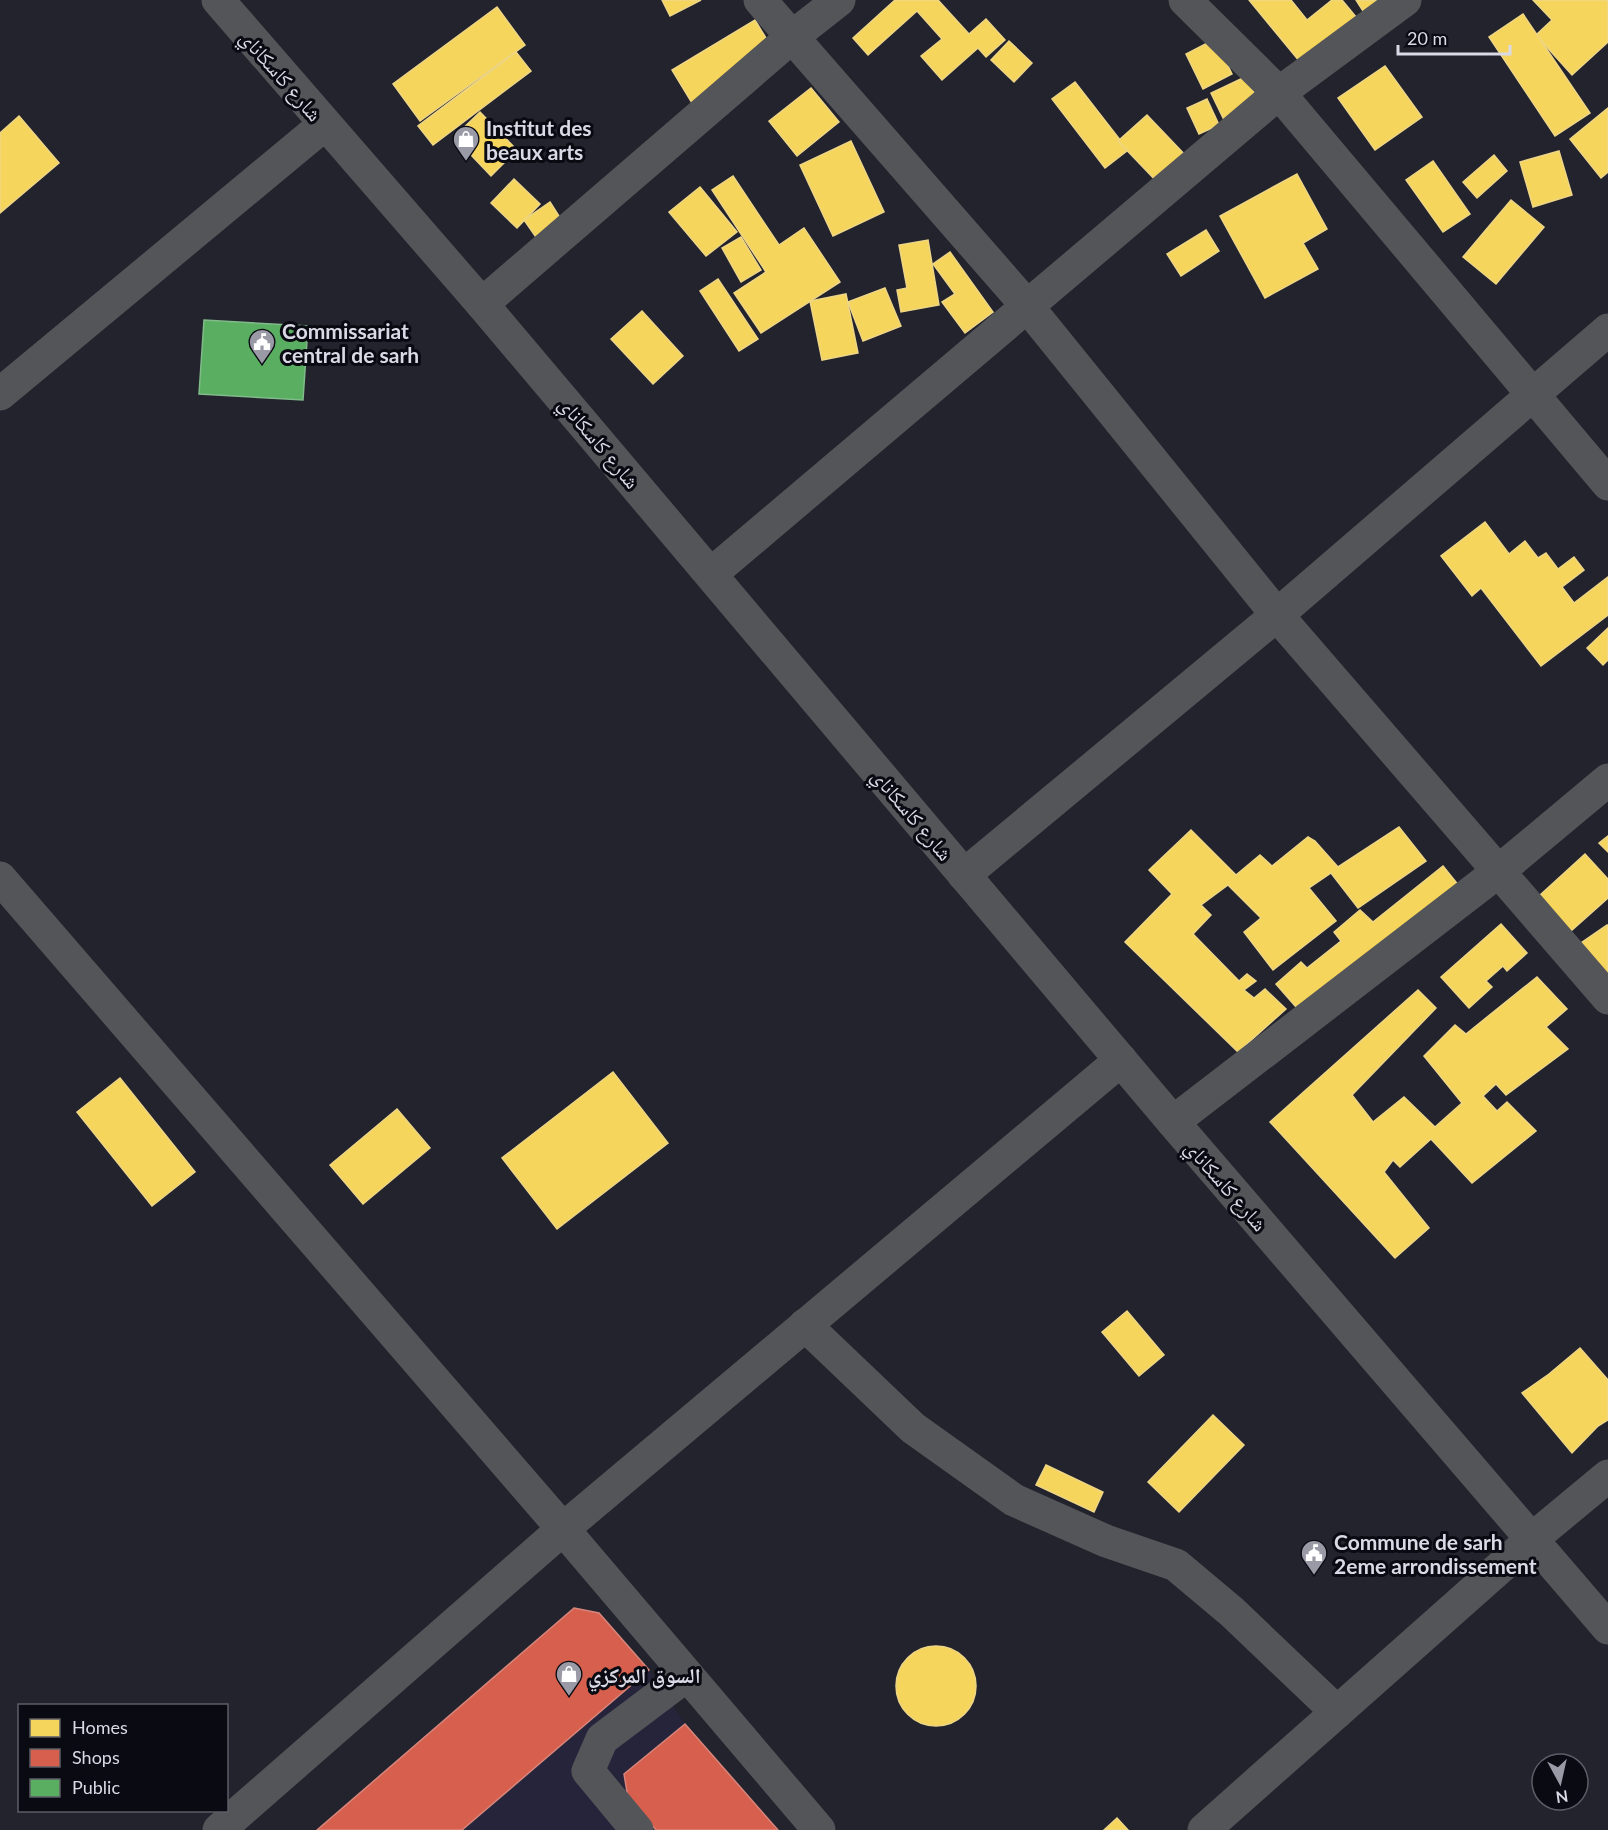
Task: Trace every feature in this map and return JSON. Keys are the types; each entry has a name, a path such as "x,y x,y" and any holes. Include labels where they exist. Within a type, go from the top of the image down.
{"street":[{"name":"شارع كاسكاناي","path":"218,0 482,304 1173,1122 1608,1628"},
{"path":"760,0 1028,307 1277,615 1608,998"},
{"path":"482,304 838,0"},
{"path":"1185,0 1279,93 1608,484"},
{"path":"711,574 1279,93 1405,0"},
{"path":"0,394 325,124"},
{"path":"964,875 1277,615 1532,393 1608,330"},
{"path":"1173,1122 1499,871 1608,780"},
{"path":"0,878 563,1529 819,1830"},
{"path":"219,1830 563,1529 1121,1060"},
{"path":"805,1325 913,1428 1014,1500 1106,1541 1176,1565 1233,1612 1337,1712"},
{"path":"1204,1830 1532,1539 1608,1476"},
{"path":"637,1830 588,1772 602,1739 687,1675"}],"shaded area":[{"name":"السوق المركزي","path":"574,1608 599,1613 649,1670 685,1724 778,1830 317,1830"}],"building: Homes":[{"path":"662,0 701,0 670,16"},
{"path":"895,0 938,0 969,34 986,19 1005,40 986,57 978,48 942,80 921,56 942,39 917,11 868,55 853,38"},
{"path":"1249,0 1291,0 1307,20 1332,0 1342,0 1356,17 1300,62"},
{"path":"1356,0 1381,0 1363,11"},
{"path":"1533,0 1608,0 1608,42 1572,75 1536,35 1552,20"},
{"path":"497,7 525,45 420,121 393,84"},
{"path":"1523,14 1590,113 1555,136 1489,37"},
{"path":"755,20 775,53 692,103 672,70"},
{"path":"1215,39 1232,74 1203,89 1186,54"},
{"path":"1009,41 1032,63 1014,82 991,60"},
{"path":"516,52 531,71 433,145 418,126"},
{"path":"1385,66 1422,117 1375,150 1338,98"},
{"path":"1247,76 1261,107 1226,124 1211,93"},
{"path":"1075,82 1128,150 1105,168 1052,99"},
{"path":"811,88 839,122 797,156 769,121"},
{"path":"1207,99 1219,125 1199,134 1187,108"},
{"path":"1608,108 1608,172 1601,178 1570,139"},
{"path":"480,112 517,150 491,176 454,137"},
{"path":"1147,115 1188,158 1160,185 1118,141"},
{"path":"19,116 59,163 0,213 0,133"},
{"path":"851,141 884,212 833,236 800,165"},
{"path":"1559,151 1572,195 1533,207 1520,162"},
{"path":"1494,155 1507,171 1477,198 1463,182"},
{"path":"1433,161 1470,214 1443,232 1406,180"},
{"path":"1297,174 1327,229 1303,243 1318,269 1265,298 1220,216"},
{"path":"733,176 779,245 804,228 840,282 761,333 734,293 766,272 712,190"},
{"path":"514,179 540,204 517,228 491,203"},
{"path":"700,187 737,232 706,256 669,212"},
{"path":"1511,200 1544,227 1496,284 1463,257"},
{"path":"550,202 564,224 538,240 524,220"},
{"path":"1206,230 1219,251 1181,276 1167,254"},
{"path":"741,237 761,270 741,282 722,248"},
{"path":"928,240 939,305 901,312 897,290 907,288 899,245"},
{"path":"950,252 993,312 965,333 942,302 955,294 933,264"},
{"path":"718,279 758,339 739,351 700,291"},
{"path":"885,288 901,326 863,341 848,302"},
{"path":"846,294 858,353 822,360 810,301"},
{"path":"642,311 683,356 653,384 611,339"},
{"path":"1485,522 1509,554 1525,541 1538,558 1546,553 1558,569 1574,557 1584,570 1562,587 1574,603 1608,577 1608,615 1541,666 1481,588 1472,596 1441,556"},
{"path":"1608,628 1608,660 1603,665 1587,648"},
{"path":"1399,827 1426,861 1358,908 1331,873 1309,888 1336,921 1273,970 1244,932 1261,918 1228,885 1201,905 1211,915 1193,934 1239,981 1247,974 1256,981 1244,990 1254,998 1265,989 1286,1009 1238,1052 1125,942 1172,894 1149,870 1191,830 1236,875 1260,855 1272,866 1308,837 1315,841 1338,867"},
{"path":"1608,836 1608,852 1599,843"},
{"path":"1585,854 1608,879 1608,898 1571,931 1539,896"},
{"path":"1443,866 1459,886 1303,1015 1276,984 1301,962 1307,968 1341,941 1334,932 1360,910 1373,922"},
{"path":"1501,924 1527,953 1507,971 1503,966 1486,981 1492,987 1469,1008 1441,977"},
{"path":"1608,925 1608,975 1581,943"},
{"path":"1537,977 1567,1009 1546,1027 1568,1049 1506,1095 1496,1084 1483,1096 1497,1111 1507,1102 1536,1131 1472,1183 1431,1139 1400,1167 1393,1160 1384,1172 1429,1228 1395,1258 1270,1122 1418,990 1436,1008 1352,1095 1373,1122 1404,1097 1435,1127 1462,1103 1424,1056 1455,1025 1466,1034"},
{"path":"613,1072 668,1143 557,1229 502,1158"},
{"path":"120,1078 195,1172 152,1206 77,1112"},
{"path":"397,1109 430,1148 363,1204 330,1165"},
{"path":"1127,1311 1164,1355 1139,1376 1102,1332"},
{"path":"1580,1348 1608,1380 1608,1420 1598,1426 1572,1453 1522,1393"},
{"path":"1213,1415 1244,1445 1179,1512 1148,1482"},
{"path":"1046,1465 1103,1492 1094,1512 1036,1485"},
{"path":"936,1646 951,1649 964,1658 973,1671 976,1686 973,1701 964,1714 951,1723 936,1726 921,1723 908,1714 899,1701 896,1686 899,1671 908,1658 921,1649"},
{"path":"1117,1818 1128,1830 1104,1830"}],"building: Shops":[{"path":"574,1608 599,1613 649,1670 462,1830 317,1830"},
{"path":"685,1724 778,1830 656,1830 628,1798 624,1774"}],"building: Public":[{"path":"204,320 308,326 303,400 199,394"}],"place":[{"name":"Institut des beaux arts","path":"466,162"},
{"name":"Commissariat central de sarh","path":"262,365"},
{"name":"Commune de sarh 2eme arrondissement","path":"1314,1576"},
{"name":"السوق المركزي","path":"569,1697"}]}
